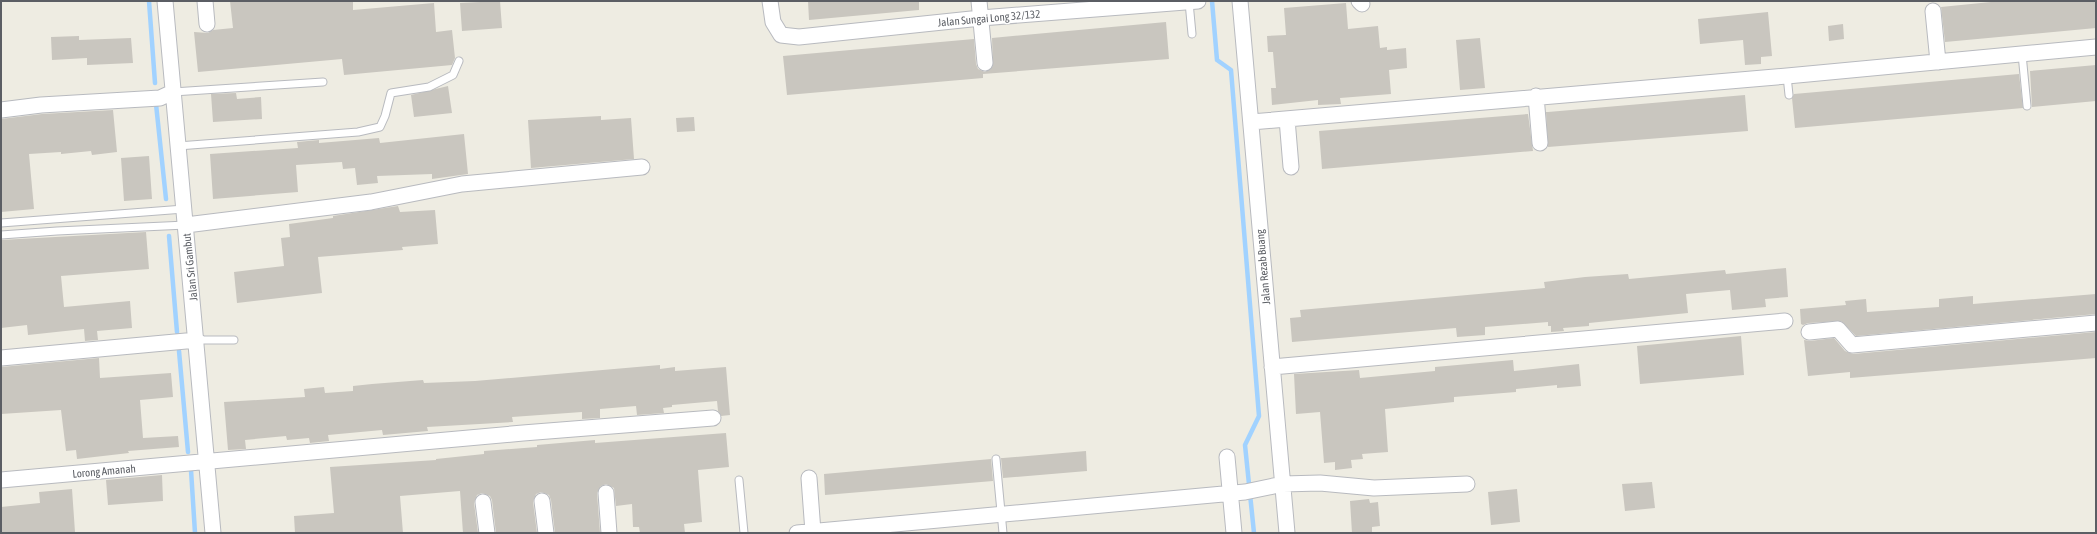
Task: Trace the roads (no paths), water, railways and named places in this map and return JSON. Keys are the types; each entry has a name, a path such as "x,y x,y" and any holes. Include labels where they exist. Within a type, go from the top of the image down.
{"street":[{"name":"Jalan Sri Gambut","path":"165,1 197,340 213,533"},
{"path":"205,1 207,24"},
{"name":"Jalan Sungai Long 32/132","path":"770,1 773,22 781,35 799,37 981,18 1192,1"},
{"path":"979,1 985,63"},
{"name":"Jalan Rezab Buang","path":"1240,1 1287,533"},
{"path":"1933,11 1938,62"},
{"path":"1251,122 1536,96 1787,76 2096,47"},
{"path":"1,110 41,105 160,98 173,92"},
{"path":"1536,96 1540,143"},
{"path":"1287,119 1291,167"},
{"path":"186,225 371,202 462,184 642,167"},
{"path":"1272,366 1785,321"},
{"path":"1809,332 1838,329 1852,345 2096,323"},
{"path":"1,358 197,340"},
{"name":"Lorong Amanah","path":"1,480 523,432 713,418"},
{"path":"1227,457 1238,493 1234,533"},
{"path":"809,478 813,532"},
{"path":"797,533 1238,493 1283,484 1320,483 1374,488 1467,484"},
{"path":"606,493 609,533"},
{"path":"542,501 546,533"},
{"path":"483,502 487,533"}],"lane":[{"path":"1192,1 1192,34"},
{"path":"2022,54 2027,106"},
{"path":"178,146 358,132 380,126 385,116 391,93 429,87 453,75 459,61"},
{"path":"1787,76 1789,95"},
{"path":"173,92 323,82"},
{"path":"1,223 184,209"},
{"path":"1,235 186,225"},
{"path":"197,340 234,340"},
{"path":"996,459 1003,533"},
{"path":"739,480 744,533"}],"waterway":[{"path":"149,1 155,83"},
{"path":"1212,1 1217,60 1231,70 1259,416 1245,445 1254,533"},
{"path":"156,104 166,199"},
{"path":"169,236 177,332"},
{"path":"179,351 188,452"},
{"path":"191,470 195,533"}]}
